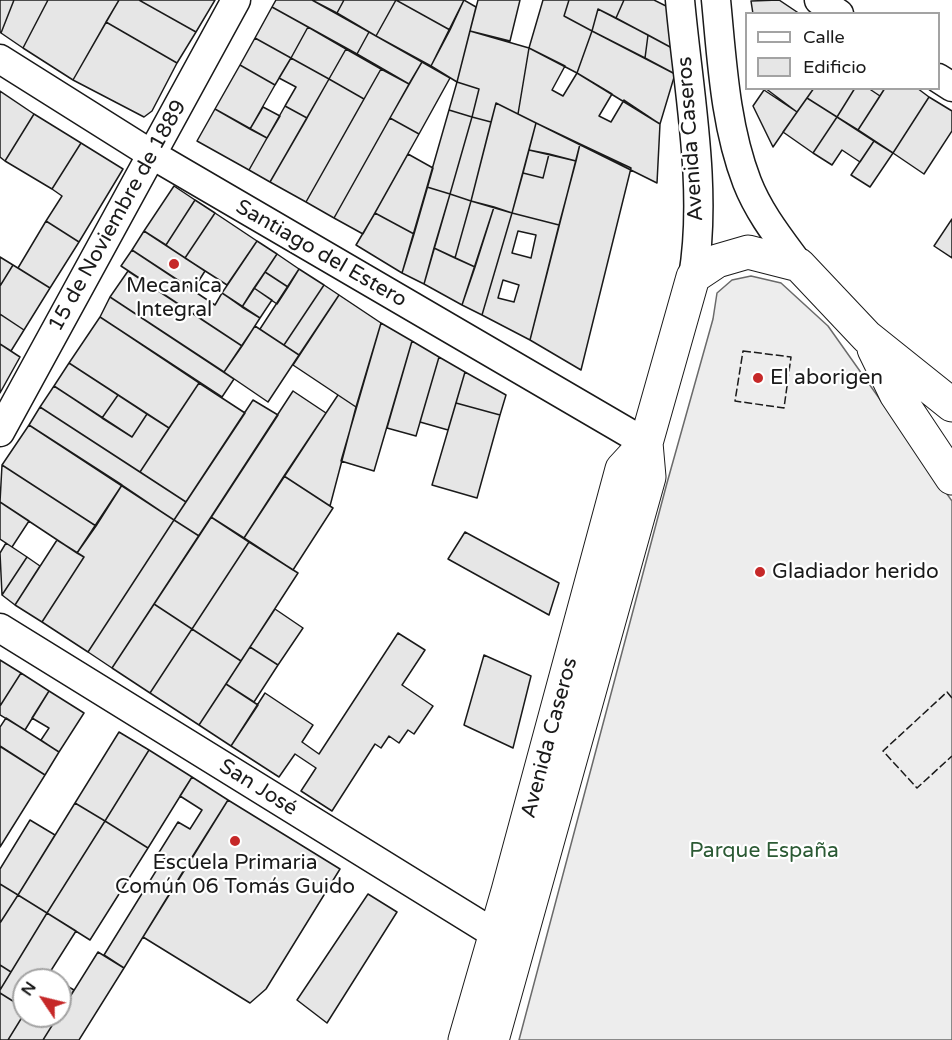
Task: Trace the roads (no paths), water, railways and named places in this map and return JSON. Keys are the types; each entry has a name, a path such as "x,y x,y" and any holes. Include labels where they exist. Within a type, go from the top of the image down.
{"main road":[{"path":"693,277 717,261 748,252 799,265 867,337 952,405"},
{"name":"Avenida Caseros","path":"465,1040 507,939 649,477 645,443 693,277"},
{"path":"867,337 896,394 952,478"},
{"name":"Avenida Caseros","path":"492,1040 507,939"}],"street":[{"name":"15 de Noviembre de 1889","path":"0,432 236,0"},
{"name":"Avenida Caseros","path":"680,0 699,204 698,248 693,277"},
{"name":"Avenida Caseros","path":"716,0 725,87 740,160 756,201 799,265"},
{"path":"819,0 837,12"},
{"name":"Santiago del Estero","path":"0,59 151,154 645,443"},
{"name":"San José","path":"0,628 507,939"}],"place":[{"name":"Mecanica Integral","path":"174,264"},
{"name":"El aborigen","path":"758,378"},
{"name":"Gladiador herido","path":"760,572"},
{"name":"Escuela Primaria Común 06 Tomás Guido","path":"235,841"}],"park label":[{"name":"Parque España","path":"764,851"}]}
